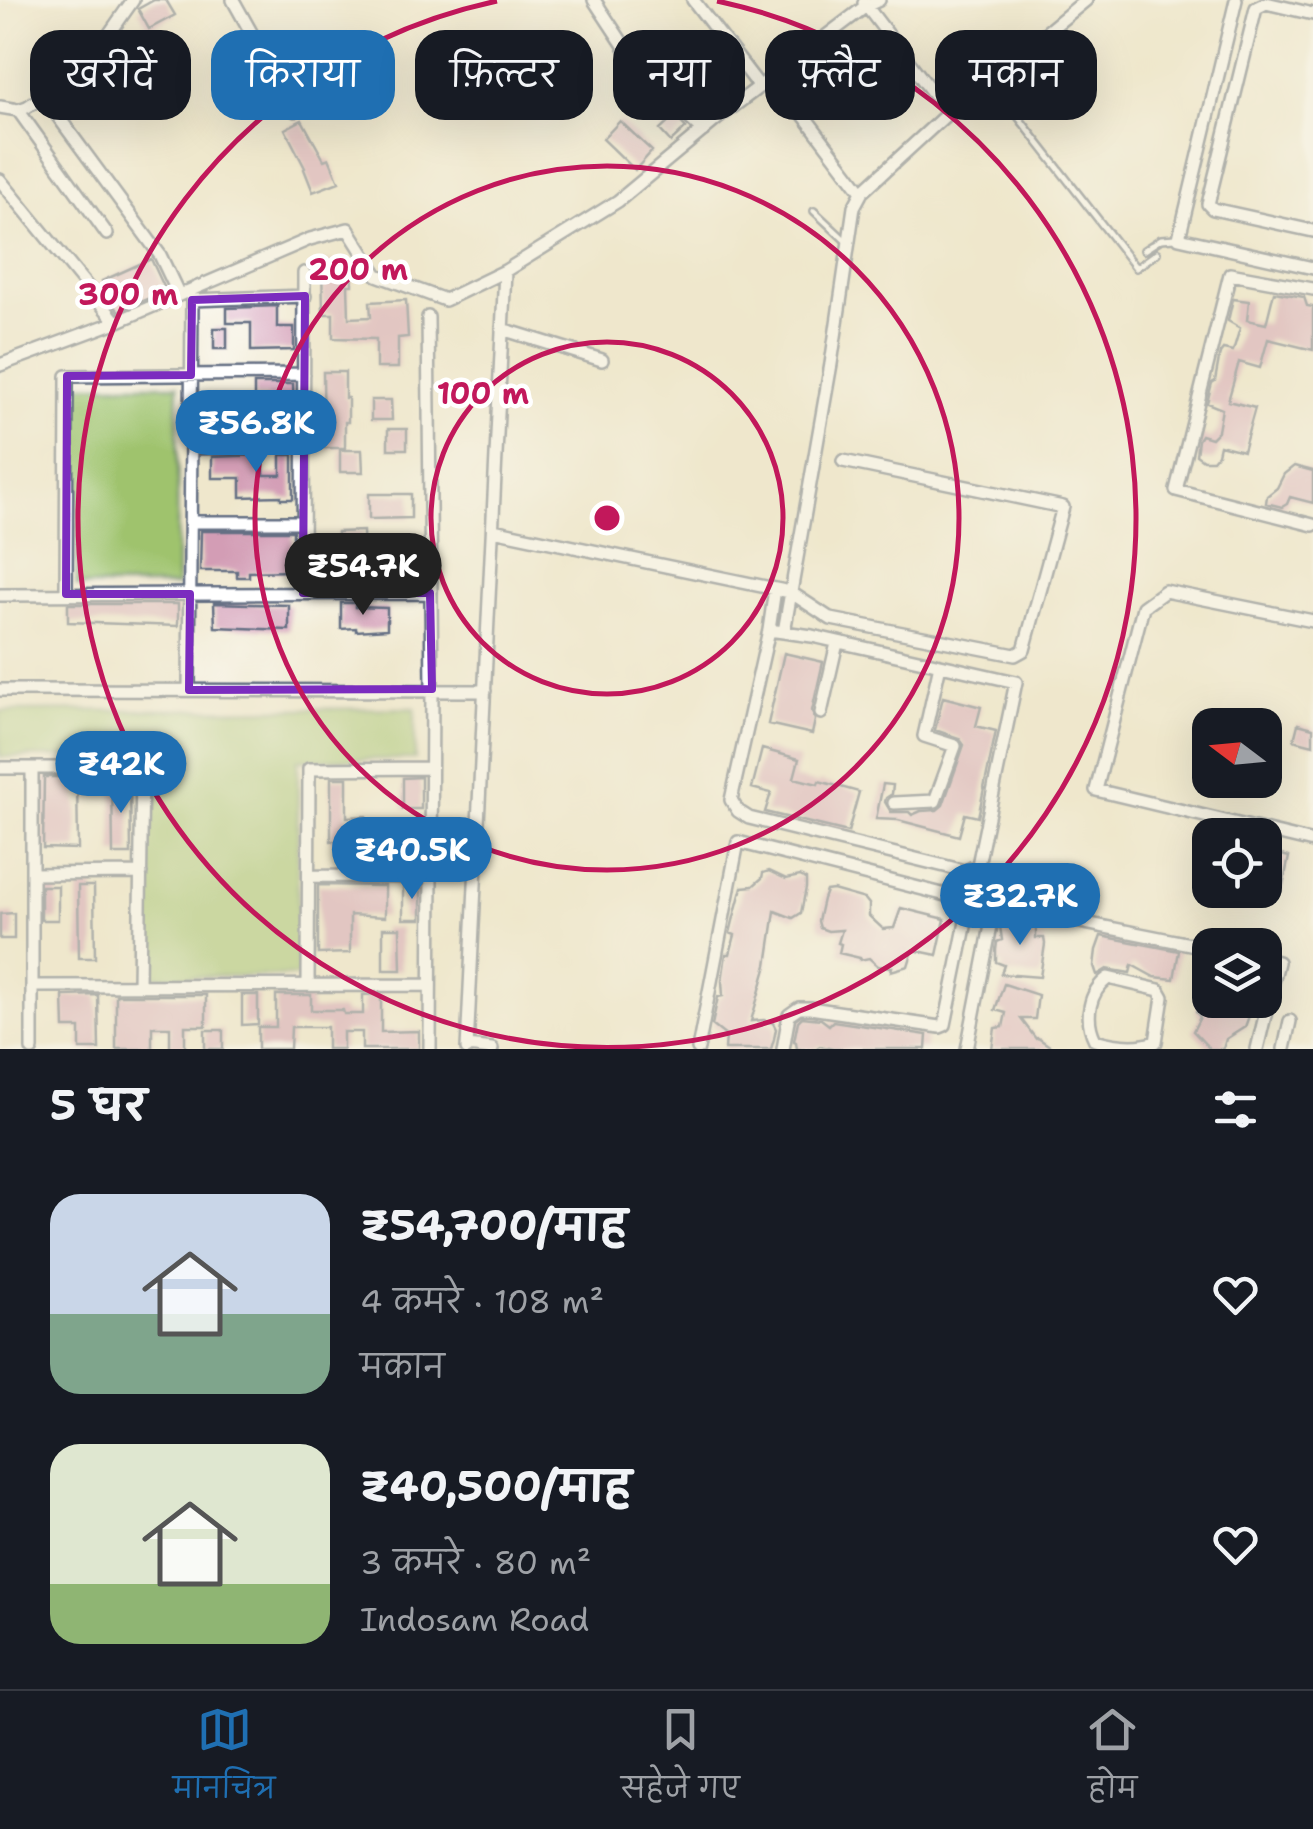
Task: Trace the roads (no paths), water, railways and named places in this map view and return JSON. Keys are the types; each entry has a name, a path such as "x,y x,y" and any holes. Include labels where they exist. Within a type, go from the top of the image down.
{"street":[{"path":"113,30 133,0"},
{"path":"234,0 251,30"},
{"path":"594,0 640,70 703,131"},
{"path":"692,0 760,87"},
{"path":"831,30 864,3 878,0"},
{"path":"1049,30 1086,0"},
{"path":"1236,0 1179,238 1313,268"},
{"path":"1313,14 1266,2 1256,8 1208,204 1213,209 1313,232"},
{"path":"864,3 935,96"},
{"path":"0,365 116,322 310,239 348,228 377,275 445,300 505,271 618,201 765,83"},
{"path":"0,107 18,110 30,105"},
{"path":"18,110 107,234"},
{"path":"62,120 160,255 179,295"},
{"path":"807,120 862,192"},
{"path":"784,632 854,207 862,192 940,120"},
{"path":"0,180 116,322"},
{"path":"492,1049 468,1047 505,271"},
{"path":"303,594 304,273"},
{"path":"1313,289 1230,274 1176,490 1313,526"},
{"path":"189,690 192,300 304,296"},
{"path":"428,316 430,1049"},
{"path":"502,329 602,360"},
{"path":"66,594 68,376 304,374"},
{"path":"191,448 304,445"},
{"path":"493,530 790,592 831,619 1015,655 1024,650 1063,507 842,462"},
{"path":"190,522 303,522"},
{"path":"769,630 1016,682 978,864 966,872 749,818 738,811 731,800 775,589"},
{"path":"1313,621 1164,591 1143,608 1096,790 1313,842"},
{"path":"0,594 430,594"},
{"path":"821,712 837,643"},
{"path":"894,802 935,801 955,746 924,736 940,666"},
{"path":"0,690 485,691"},
{"path":"0,768 142,768 139,985"},
{"path":"32,768 32,1049"},
{"path":"308,985 308,769 431,768"},
{"path":"698,1049 738,842 962,899 966,917 945,1025 799,1008 789,1015 783,1049"},
{"path":"32,874 140,873"},
{"path":"308,876 431,877"},
{"path":"967,1049 995,904 1192,944"},
{"path":"1108,978 1159,990 1163,997 1156,1042 1145,1047 1114,1047 1096,1040 1091,1032 1088,1015 1096,987 1108,978"},
{"path":"32,986 430,985"},
{"path":"1257,1049 1264,1018"},
{"path":"1284,1049 1290,1021"}],"lane":[{"path":"1021,120 1136,268 1157,254"},
{"path":"814,211 848,243"},
{"path":"1144,250 1161,239 1179,238"}]}
